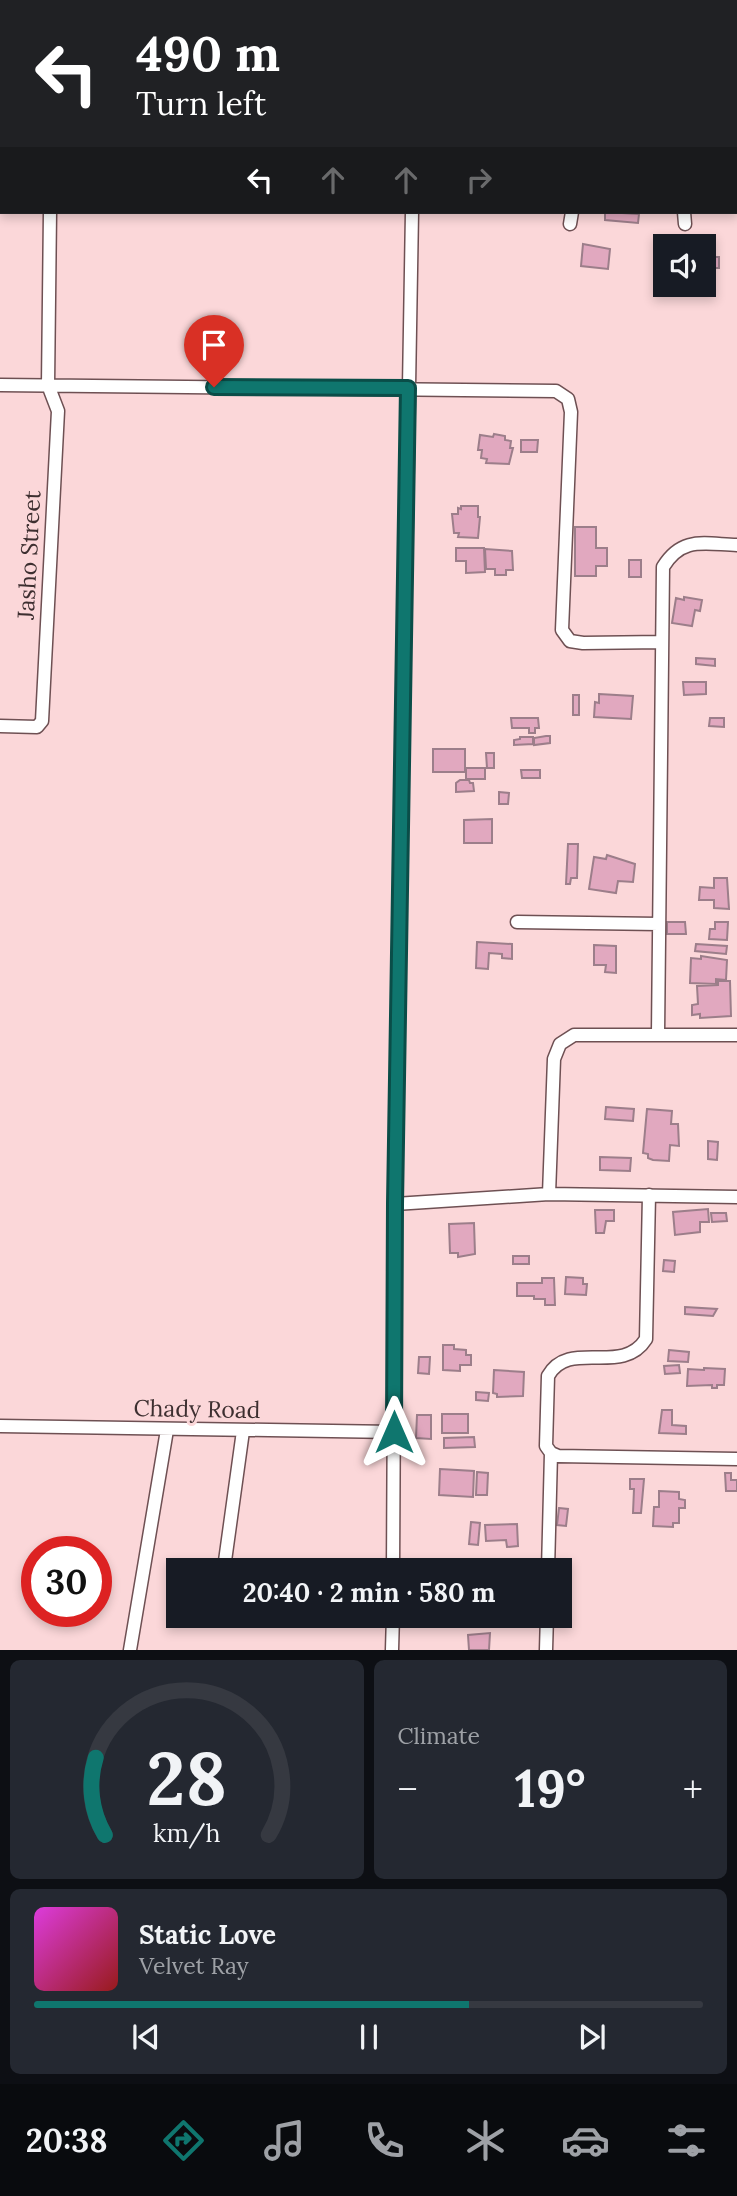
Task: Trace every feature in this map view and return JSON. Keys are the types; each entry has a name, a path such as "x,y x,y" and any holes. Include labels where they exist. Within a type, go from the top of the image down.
{"street":[{"name":"Jasho Street","path":"0,726 37,727 42,721 58,411 48,385 50,214"},
{"path":"393,1558 395,1204 412,214"},
{"path":"0,385 556,391 568,399 571,412 562,630 570,641 583,643 662,642"},
{"path":"658,1034 663,567 672,553 685,545 737,545"},
{"path":"517,922 659,924"},
{"path":"549,1194 554,1059 560,1044 574,1035 737,1035"},
{"path":"395,1204 549,1194 737,1197"},
{"path":"649,1195 646,1339 640,1350 630,1356 564,1359 553,1367 548,1376 546,1446 551,1453 558,1456 737,1459"},
{"name":"Chady Road","path":"0,1426 394,1432"},
{"path":"130,1650 167,1430"},
{"path":"226,1558 243,1431"},
{"path":"548,1558 551,1453"},
{"path":"392,1650 393,1628"},
{"path":"546,1650 547,1628"}],"building":[{"path":"605,214 639,214 638,223 605,220"},
{"path":"583,244 610,249 608,269 581,266"},
{"path":"716,257 719,257 719,268 716,268"},
{"path":"494,434 505,436 505,440 511,441 510,448 513,448 509,464 486,463 487,459 481,458 482,450 478,450 480,435 493,437"},
{"path":"521,440 538,440 537,452 521,452"},
{"path":"461,506 478,506 478,538 458,537 459,533 454,533 452,514 458,514 458,508 461,509"},
{"path":"575,527 596,527 596,548 607,548 607,566 596,566 596,576 575,576"},
{"path":"456,548 484,548 485,572 466,573 466,561 456,561"},
{"path":"485,549 512,551 513,570 506,570 506,575 495,575 495,569 486,569"},
{"path":"629,560 641,560 641,577 629,577"},
{"path":"684,597 702,600 700,611 695,610 692,626 672,623 676,598 684,600"},
{"path":"696,658 715,659 715,666 696,664"},
{"path":"683,682 706,682 706,694 684,695"},
{"path":"599,694 633,696 631,719 594,717 595,702 599,703"},
{"path":"573,695 579,695 579,715 573,715"},
{"path":"511,718 538,718 539,728 535,728 535,733 529,733 529,728 512,728"},
{"path":"710,718 724,718 724,727 709,726"},
{"path":"550,736 550,743 534,745 534,738"},
{"path":"533,737 533,744 514,745 514,740"},
{"path":"433,749 465,749 465,772 433,772"},
{"path":"486,753 494,753 494,768 487,768"},
{"path":"466,768 485,768 485,779 466,779"},
{"path":"521,770 540,770 540,778 522,778"},
{"path":"460,780 473,783 474,791 456,792 456,783"},
{"path":"499,792 509,793 508,804 499,804"},
{"path":"492,819 492,843 464,843 464,820"},
{"path":"568,844 578,844 577,878 571,878 570,884 566,884"},
{"path":"607,855 635,864 633,882 618,881 616,893 589,889 594,857 606,859"},
{"path":"714,878 727,878 729,909 714,908 714,900 699,900 700,887 714,888"},
{"path":"667,922 685,922 686,934 667,934"},
{"path":"715,922 728,922 727,940 709,939 710,929 715,929"},
{"path":"477,942 512,944 512,959 502,958 502,954 489,953 488,969 476,968"},
{"path":"696,944 727,946 726,954 695,951"},
{"path":"594,945 616,946 616,973 605,972 606,965 594,965"},
{"path":"701,956 727,960 726,980 716,979 716,984 690,983 691,958 701,959"},
{"path":"718,981 730,981 731,1016 700,1018 700,1014 692,1015 692,1005 698,1004 697,986 718,985"},
{"path":"606,1107 634,1109 633,1121 605,1119"},
{"path":"647,1109 672,1111 671,1124 678,1124 679,1146 670,1145 669,1161 653,1160 643,1153"},
{"path":"708,1141 718,1142 717,1160 708,1159"},
{"path":"600,1157 631,1158 630,1171 600,1170"},
{"path":"708,1209 709,1222 700,1222 700,1232 675,1235 673,1212"},
{"path":"595,1210 614,1210 614,1221 606,1221 604,1233 596,1233"},
{"path":"711,1213 726,1213 727,1221 712,1222"},
{"path":"474,1223 475,1254 458,1257 458,1253 450,1253 449,1224"},
{"path":"513,1256 529,1256 529,1264 513,1264"},
{"path":"664,1260 675,1261 674,1272 663,1271"},
{"path":"566,1277 583,1278 583,1284 587,1284 586,1295 565,1294"},
{"path":"542,1278 554,1278 555,1305 545,1305 545,1299 534,1299 534,1296 517,1296 517,1283 542,1283"},
{"path":"685,1307 717,1309 713,1316 685,1314"},
{"path":"443,1345 454,1345 454,1349 466,1350 466,1355 471,1355 471,1365 460,1365 460,1371 443,1370"},
{"path":"669,1350 689,1352 688,1362 668,1361"},
{"path":"419,1357 430,1357 429,1374 418,1373"},
{"path":"679,1365 680,1373 665,1374 664,1366"},
{"path":"688,1369 725,1369 724,1385 717,1385 717,1388 712,1388 712,1385 687,1386"},
{"path":"494,1370 524,1372 523,1396 497,1397 497,1394 493,1393"},
{"path":"476,1392 489,1393 488,1401 476,1400"},
{"path":"662,1410 672,1410 672,1425 686,1426 686,1434 659,1433"},
{"path":"442,1414 468,1414 468,1433 442,1433"},
{"path":"417,1415 431,1415 431,1439 416,1438"},
{"path":"474,1437 475,1447 444,1448 444,1438"},
{"path":"440,1469 474,1471 473,1497 439,1495"},
{"path":"477,1472 488,1473 487,1495 476,1495"},
{"path":"725,1473 731,1473 731,1480 737,1480 737,1491 726,1491"},
{"path":"630,1479 644,1479 641,1513 633,1513 634,1489 630,1489"},
{"path":"659,1491 679,1492 679,1499 685,1500 685,1508 679,1508 679,1523 673,1523 673,1527 653,1526 654,1507 659,1507"},
{"path":"559,1508 568,1509 566,1526 557,1525"},
{"path":"471,1522 480,1523 478,1545 469,1544"},
{"path":"517,1524 518,1546 507,1547 506,1540 486,1541 485,1525"},
{"path":"490,1633 489,1650 469,1650 468,1635"}],"route":[{"path":"214,387 408,388 394,1432"}]}
